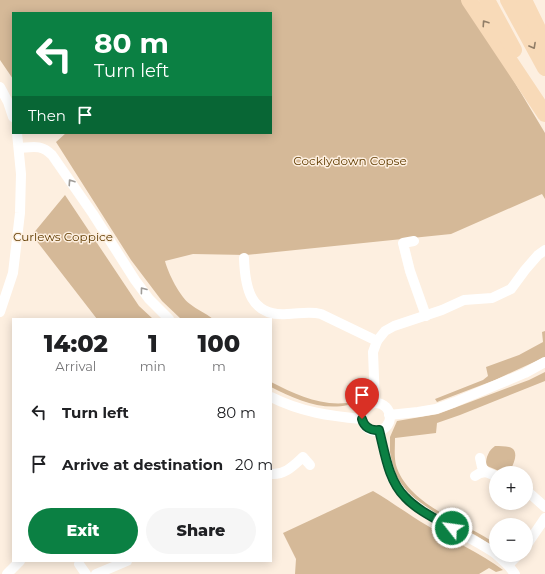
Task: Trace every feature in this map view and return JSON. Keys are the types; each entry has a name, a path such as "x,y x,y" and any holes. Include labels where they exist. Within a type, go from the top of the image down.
{"main road":[{"path":"469,0 545,114"},
{"path":"486,0 545,108"},
{"path":"508,0 545,68"},
{"path":"524,0 545,43"}],"street":[{"path":"0,87 8,102 12,114"},
{"path":"0,312 14,273 15,263 21,194 19,148 16,134"},
{"path":"19,148 39,147 46,149 52,155 93,214 135,280 149,299 168,318"},
{"path":"414,242 403,243 408,266 426,316"},
{"path":"375,403 373,352 380,336 389,328 426,316 464,300 492,298 506,292 515,284 532,261 545,250"},
{"path":"244,258 247,288 252,299 262,309 280,315 313,312 321,314 377,341"},
{"path":"390,415 436,409 525,373 545,362"},
{"path":"272,397 296,408 320,414 362,419"},
{"path":"375,403 383,405 390,415 386,426 375,431 368,428 362,419 365,408 375,403"},
{"path":"379,430 389,469 397,486 405,498 432,516 489,549"},
{"path":"272,474 279,474 287,470 303,457 310,465"},
{"path":"480,458 482,467 489,473"},
{"path":"475,476 486,472"},
{"path":"533,496 545,507"},
{"path":"533,536 545,518"},
{"path":"7,574 19,562"},
{"path":"96,574 125,562"},
{"path":"505,562 515,574"},
{"path":"508,565 511,562"},
{"path":"79,564 86,574"}],"green space":[{"name":"Cocklydown Copse","path":"0,0 461,0 506,68 545,133 545,199 542,194 451,234 246,255 193,254 165,261 178,290 186,301 212,318 180,318 162,301 131,260 56,142 65,134 272,134 272,12 12,12 12,78 0,60"},
{"name":"Curlews Coppice","path":"65,195 139,306 152,318 96,318 32,235"},
{"path":"545,331 545,357 495,380 437,402 435,399 483,380 488,376 486,367 519,355 543,342 542,332"},
{"path":"545,372 545,381 437,423 436,433 395,438 396,465 402,478 411,490 436,510 489,540 489,544 434,512 408,494 393,468 390,452 390,437 397,421 438,414 529,380"},
{"path":"272,382 289,391 317,401 327,403 347,403 348,405 318,405 289,396 272,388"},
{"path":"495,446 504,446 513,449 515,451 515,459 512,466 487,466 488,454"},
{"path":"373,491 437,532 476,553 503,570 496,572 489,568 479,574 295,574 296,559 283,533"}],"route":[{"path":"362,419 365,426 368,428 375,431 379,430 389,469 400,492 405,498 418,507 452,528"}]}
